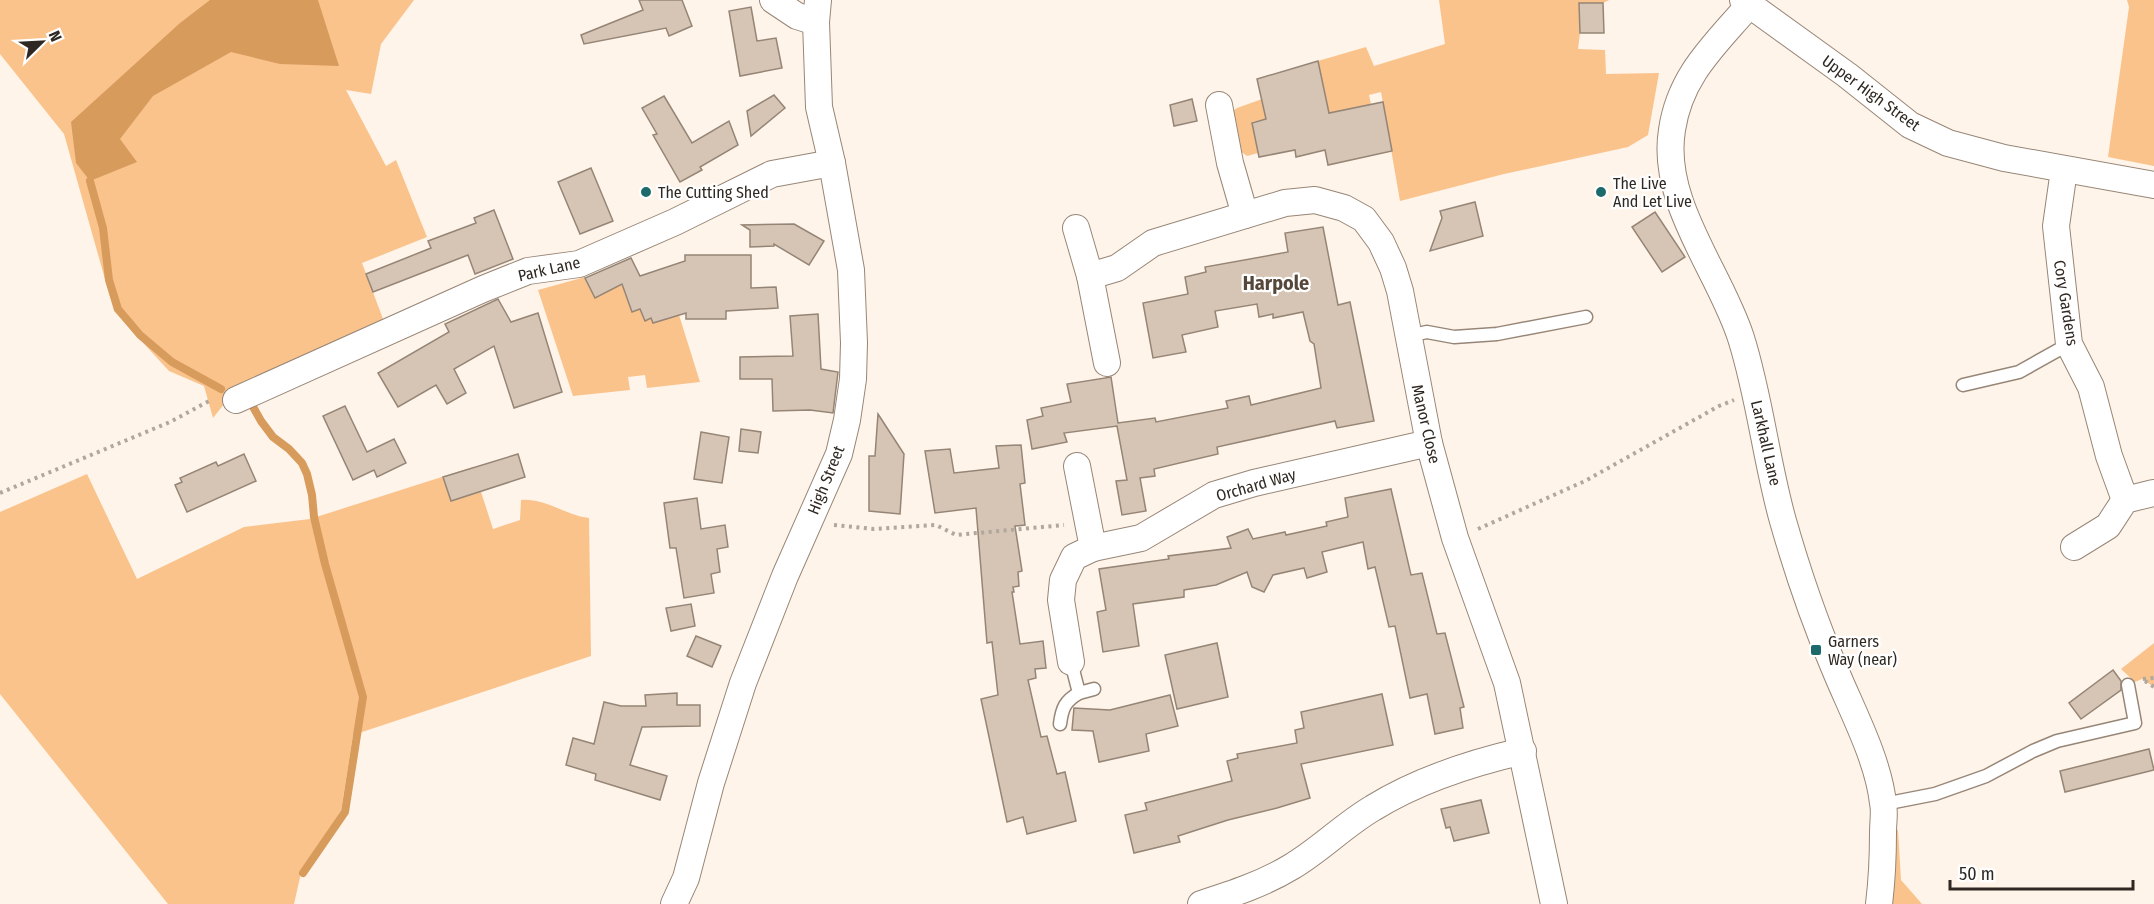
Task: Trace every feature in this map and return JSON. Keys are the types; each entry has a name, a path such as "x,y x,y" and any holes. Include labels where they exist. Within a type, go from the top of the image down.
{"street":[{"path":"773,0 797,16 817,11"},
{"name":"Upper High Street","path":"1746,3 1847,75 1910,125 1948,143 2004,158 2154,185"},
{"name":"Larkhall Lane","path":"1746,3 1688,78 1677,105 1671,131 1670,157 1679,201 1737,327 1783,520 1826,647 1873,764 1884,804 1879,904"},
{"name":"High Street","path":"674,904 686,878 711,783 743,682 785,576 839,454 853,379 851,270 832,163 819,107 817,11"},
{"path":"1219,105 1230,163 1245,215"},
{"name":"Park Lane","path":"236,400 402,327 483,288 528,271 579,264 675,222 772,174 832,163"},
{"name":"Cory Gardens","path":"2064,170 2056,226 2069,344 2091,387 2109,456 2125,500"},
{"name":"Manor Close","path":"1090,276 1116,268 1153,243 1286,204 1314,200 1344,208 1364,219 1381,242 1400,291 1429,443 1455,538 1507,683 1554,904"},
{"path":"1076,228 1090,276 1107,363"},
{"name":"Orchard Way","path":"1071,662 1061,600 1063,580 1074,557 1093,548 1141,538 1214,495 1254,483 1429,443"},
{"path":"1077,466 1093,548"},
{"path":"2074,548 2108,526 2125,500 2152,493"},
{"path":"1201,904 1251,887 1289,868 1373,807 1412,787 1486,760 1523,751"}],"lane":[{"path":"1407,336 1427,332 1454,337 1497,334 1586,317"},
{"path":"1963,385 2019,372 2069,344"},
{"path":"1071,662 1079,693"},
{"path":"1884,804 1935,794 1986,777 2033,751 2057,741 2135,723 2128,685"},
{"path":"1060,723 1061,709 1068,699 1094,689"}],"path":[{"path":"1455,538 1585,481 1719,406 1754,392"},
{"path":"0,493 170,422 209,400 236,400"},
{"path":"810,521 874,529 936,525 956,535 1087,523"},
{"path":"2142,679 2154,678"}],"shaded area":[{"path":"0,0 414,0 381,44 371,94 346,90 386,166 396,160 427,237 362,263 383,319 240,384 213,418 204,386 169,371 114,311 64,134 0,54"},
{"path":"210,0 318,0 339,66 280,64 231,52 153,96 120,139 137,162 90,181 76,163 71,122 180,23"},
{"path":"1439,0 1609,0 1603,3 1579,4 1578,49 1605,50 1606,74 1659,73 1648,135 1628,147 1504,174 1400,201 1381,92 1369,95 1373,113 1363,106 1352,108 1353,113 1288,114 1252,122 1258,153 1247,156 1236,148 1231,112 1237,108 1282,92 1316,104 1327,101 1318,61 1366,47 1374,66 1445,44"},
{"path":"2127,0 2154,0 2154,166 2108,157 2129,7"},
{"path":"585,277 595,298 622,284 632,312 640,309 651,318 653,323 679,315 700,382 647,388 645,375 628,377 630,390 573,396 538,290"},
{"path":"473,467 493,529 520,520 521,500 547,504 571,514 589,518 591,656 353,735 341,811 301,873 294,904 168,904 0,694 0,512 87,474 137,579 244,527 310,519"},
{"path":"2154,643 2154,687 2142,679 2135,682 2121,669"},
{"path":"1898,830 1901,880 1922,904 1889,904 1893,831"}],"building":[{"path":"639,0 682,0 692,26 669,36 666,28 584,44 581,35 643,10"},
{"path":"1579,3 1603,3 1604,33 1580,33"},
{"path":"751,7 757,41 776,38 782,68 740,76 729,11"},
{"path":"1318,61 1329,113 1383,102 1392,151 1328,165 1325,150 1296,157 1295,150 1259,157 1252,123 1266,119 1257,79"},
{"path":"774,95 785,108 751,136 747,111"},
{"path":"664,96 692,143 729,121 738,145 700,167 702,170 680,182 653,135 657,134 642,108"},
{"path":"1192,99 1197,121 1174,126 1170,105"},
{"path":"591,168 613,221 580,234 558,182"},
{"path":"1475,202 1483,236 1430,251 1442,218 1440,211"},
{"path":"494,210 513,259 475,274 468,255 373,292 366,274 431,248 428,241 476,223 474,218"},
{"path":"1655,212 1685,257 1662,272 1632,227"},
{"path":"794,224 824,241 809,265 774,244 774,246 750,247 750,230 742,225"},
{"path":"1323,227 1338,305 1350,302 1374,421 1337,428 1335,421 1217,447 1218,454 1154,469 1155,476 1140,478 1146,511 1122,515 1116,481 1127,480 1117,426 1064,433 1067,442 1032,449 1027,420 1043,416 1041,408 1071,402 1067,384 1111,377 1118,423 1155,418 1156,422 1228,408 1226,401 1249,396 1251,405 1321,388 1314,344 1310,341 1303,312 1273,318 1273,314 1259,317 1257,304 1215,311 1218,327 1182,335 1186,352 1153,358 1143,303 1188,294 1185,277 1206,272 1205,267 1288,252 1285,233"},
{"path":"685,255 751,255 751,288 776,287 778,308 726,311 726,319 686,319 686,313 653,323 651,318 645,321 640,309 632,312 622,284 595,298 585,278 631,258 640,276 685,261"},
{"path":"498,299 511,322 538,313 562,392 514,408 494,346 454,369 466,393 447,404 436,385 398,407 378,373 449,332 445,324"},
{"path":"818,314 821,369 838,372 833,413 810,410 773,411 772,379 740,379 740,357 793,356 790,316"},
{"path":"345,406 367,452 394,439 406,463 377,477 374,470 353,480 323,416"},
{"path":"878,414 904,454 900,514 869,511 869,456 875,456"},
{"path":"741,429 761,432 758,453 739,451"},
{"path":"701,432 729,437 722,483 694,479"},
{"path":"1021,445 1025,483 1020,484 1025,525 1015,526 1022,571 1018,572 1019,586 1013,587 1014,592 1012,592 1020,644 1043,641 1046,668 1035,669 1036,678 1028,680 1041,737 1047,736 1057,774 1065,772 1076,821 1027,834 1023,817 1007,822 981,699 998,695 992,642 987,643 976,508 935,513 925,451 950,449 954,473 999,468 996,446"},
{"path":"244,454 256,481 187,512 175,485 182,482 180,478 216,462 218,466"},
{"path":"518,454 525,477 451,501 443,477"},
{"path":"1391,489 1411,575 1422,573 1437,634 1445,633 1464,707 1460,708 1463,728 1435,734 1427,694 1410,698 1395,626 1389,627 1375,567 1368,569 1363,542 1322,552 1327,572 1307,578 1304,568 1273,575 1264,592 1252,587 1247,572 1216,585 1184,590 1184,597 1133,604 1139,646 1103,652 1097,612 1106,610 1099,569 1169,559 1168,556 1231,548 1227,537 1248,529 1253,539 1327,526 1326,522 1348,517 1345,498"},
{"path":"697,498 701,529 725,525 728,547 717,549 720,572 711,574 714,593 684,598 676,548 670,548 664,503"},
{"path":"691,604 695,626 671,631 666,608"},
{"path":"696,636 721,646 712,667 687,656"},
{"path":"1217,643 1228,697 1177,709 1165,655"},
{"path":"2113,670 2121,681 2121,690 2081,719 2069,703"},
{"path":"677,693 677,705 700,705 700,726 642,727 630,765 667,776 660,800 595,780 596,774 566,765 573,738 594,744 604,702 621,706 646,706 645,695"},
{"path":"1382,694 1393,745 1301,764 1310,798 1228,820 1178,836 1180,842 1134,853 1125,815 1147,810 1145,803 1232,781 1227,761 1238,758 1237,754 1297,743 1295,730 1304,728 1301,712"},
{"path":"1170,695 1178,726 1146,734 1149,751 1099,762 1093,731 1072,730 1074,708 1110,710"},
{"path":"2149,749 2154,770 2065,792 2060,771"},
{"path":"1481,800 1489,833 1454,841 1450,827 1446,828 1441,809"}],"waterway":[{"path":"90,181 103,228 109,280 118,309 140,335 172,362 221,389"},
{"path":"252,405 273,437 302,463 307,474 325,564 363,697 345,812 303,873"}],"place":[{"name":"The Cutting Shed","path":"646,192"},
{"name":"The Live And Let Live","path":"1601,192"},
{"name":"Garners Way (near)","path":"1816,650"}],"district":[{"name":"Harpole","path":"1276,283"}]}
